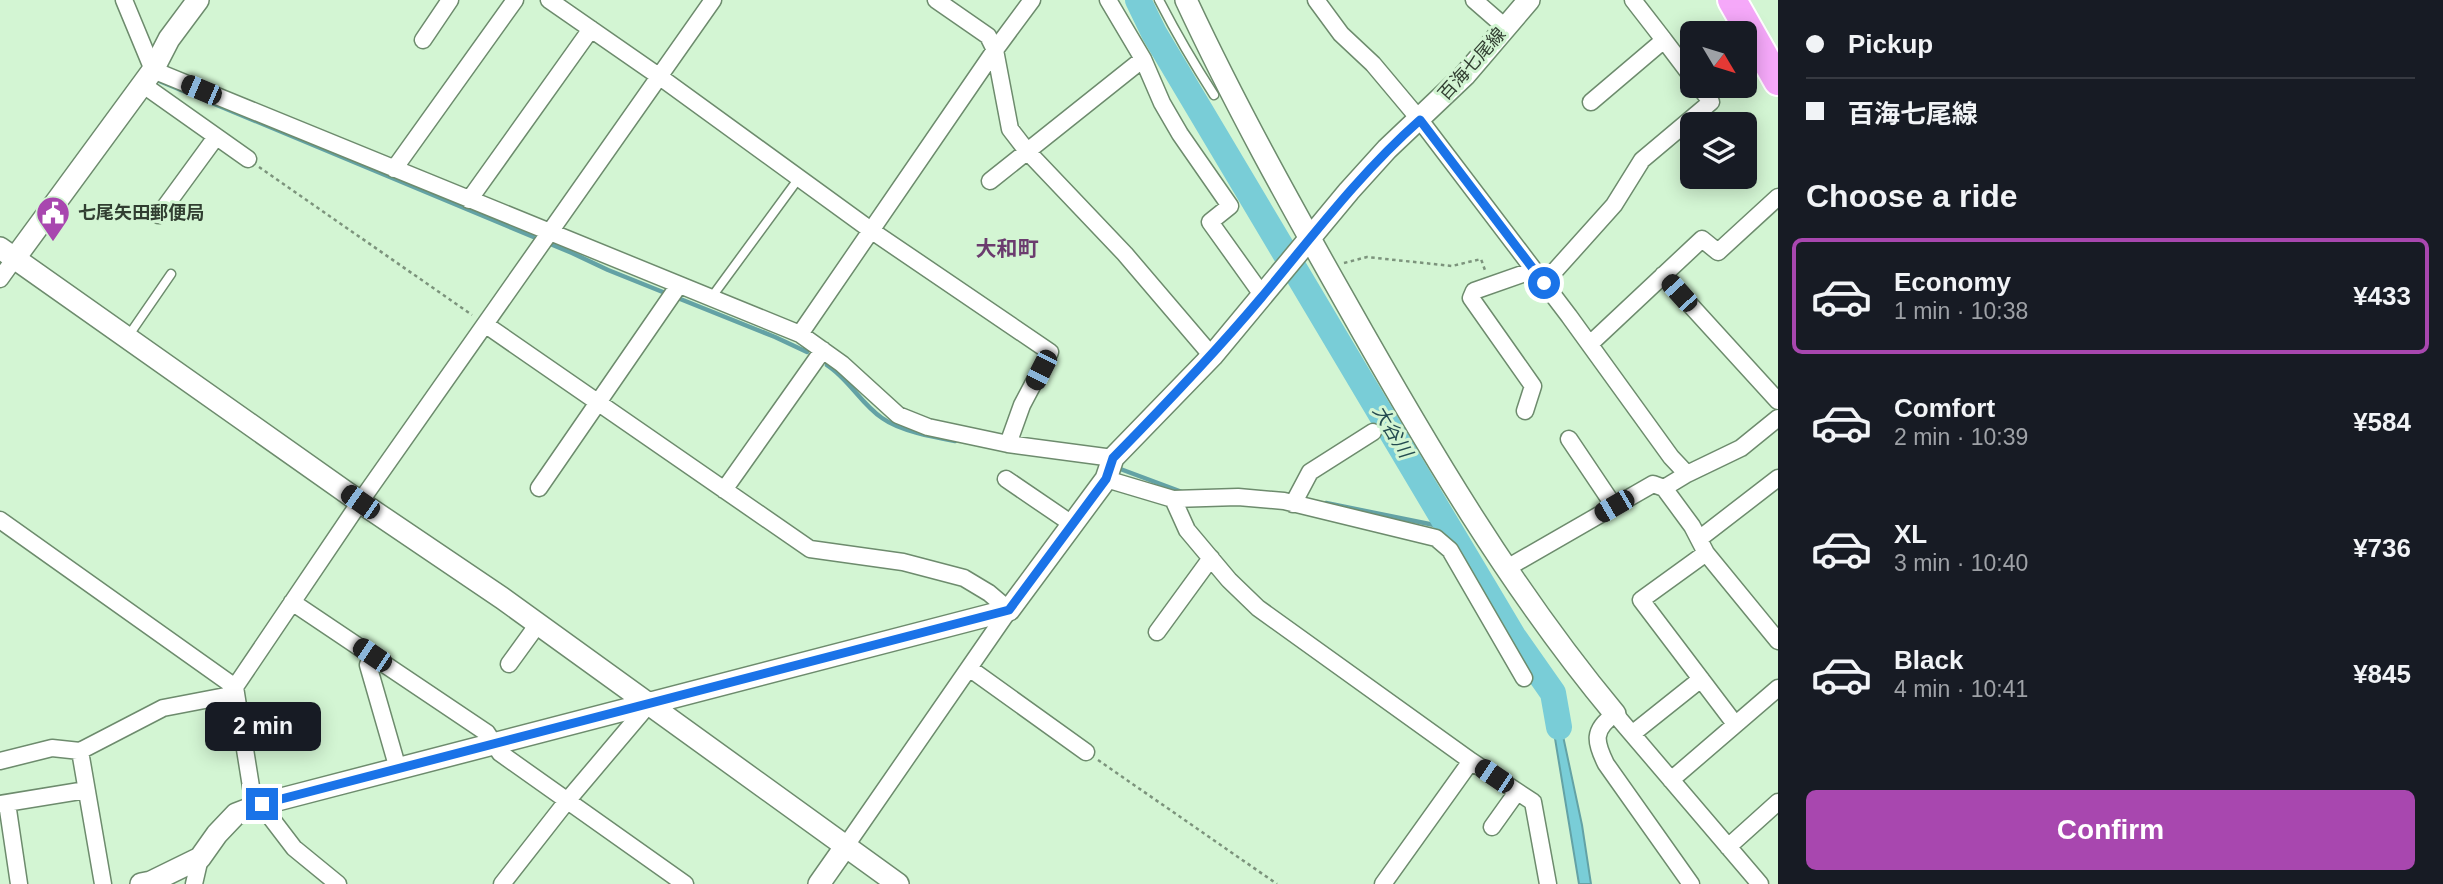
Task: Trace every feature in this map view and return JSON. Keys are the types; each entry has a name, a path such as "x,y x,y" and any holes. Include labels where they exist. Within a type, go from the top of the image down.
{"highway":[{"path":"1732,0 1778,81"}],"street":[{"path":"124,0 148,77 216,137 248,159"},
{"path":"0,279 7,253 148,77 169,39 198,0"},
{"path":"423,40 450,0"},
{"path":"394,169 516,0"},
{"path":"549,0 872,231 1050,352 1022,405 1008,444"},
{"path":"338,884 294,848 252,793 236,691 360,502 713,0"},
{"path":"936,0 988,36 995,50 1010,129 1027,151 1125,254 1212,356"},
{"path":"800,334 1032,0"},
{"path":"1108,0 1143,59 1162,103 1180,134 1230,206 1210,222 1263,296"},
{"path":"1316,0 1341,34 1373,64 1420,120 1590,344 1671,457 1687,474"},
{"path":"1474,0 1505,27"},
{"name":"百海七尾線","path":"1009,610 1110,468 1212,356 1387,149 1465,75 1529,0"},
{"path":"1633,0 1680,61"},
{"path":"1189,1 1224,82 1304,244 1328,270 1386,374 1507,568 1572,663 1760,884"},
{"path":"469,200 591,29"},
{"path":"1591,102 1664,40"},
{"path":"990,181 1143,59"},
{"path":"148,77 394,169 469,200 546,239 679,285 800,334 842,364 898,415 928,427 1110,468 1173,499 1238,497 1293,504 1436,538 1450,550 1524,678"},
{"path":"1525,411 1533,386 1471,298 1474,291 1490,285 1539,276 1614,205 1643,160 1712,102 1709,98"},
{"path":"159,215 216,137"},
{"path":"1590,344 1702,239 1718,252 1778,197"},
{"path":"7,253 538,624 898,884"},
{"path":"1663,275 1778,401"},
{"path":"539,488 679,285"},
{"path":"486,325 810,549 902,562 964,578 989,593 1009,610"},
{"path":"724,490 823,350"},
{"path":"1664,488 1741,448 1778,418"},
{"path":"1293,504 1310,472 1373,432"},
{"path":"1569,439 1614,506"},
{"path":"1006,479 1072,524"},
{"path":"1507,568 1653,484 1664,488 1703,546 1778,641"},
{"path":"1735,724 1641,600 1775,487"},
{"path":"1173,499 1187,530 1229,580 1258,608 1471,761 1533,802 1548,884"},
{"path":"0,520 236,691"},
{"path":"1157,632 1211,558"},
{"path":"292,602 487,733 500,753 685,884"},
{"path":"819,884 1009,610"},
{"path":"194,884 200,858 217,834 236,814 262,804 1009,610"},
{"path":"509,664 538,624"},
{"path":"372,655 368,666 398,769"},
{"path":"969,668 1086,752"},
{"path":"1632,734 1701,679"},
{"path":"1671,780 1778,688"},
{"path":"0,761 52,748 79,751 163,708 236,691"},
{"path":"502,884 567,801 649,704"},
{"path":"1615,714 1599,730 1596,745 1606,765 1691,884"},
{"path":"79,751 103,884"},
{"path":"1383,884 1471,761"},
{"path":"19,884 3,803 86,790"},
{"path":"1492,827 1517,792"},
{"path":"1728,847 1778,803"},
{"path":"141,884 151,882 200,858"}],"lane":[{"path":"1159,0 1190,60 1214,95"},
{"path":"711,298 799,178"},
{"path":"127,338 171,275"}],"path":[{"path":"248,159 486,325"},
{"path":"1328,270 1367,257 1452,267 1481,259 1490,285"},
{"path":"1086,752 1277,884"}],"water":[{"path":"1553,689 1582,825 1591,884 1579,884 1548,696"}],"waterway":[{"name":"大谷川","path":"1138,0 1154,33 1513,636 1553,693 1559,727"},
{"path":"157,80 807,352"},
{"path":"827,365 889,423 917,433 955,441"},
{"path":"1115,467 1182,492"},
{"path":"1326,503 1449,528"}],"place":[{"name":"七尾矢田郵便局","path":"53,243"}],"district":[{"name":"大和町","path":"1007,249"}],"route":[{"path":"262,804 1009,610 1106,479 1113,458 1212,356 1309,237 1387,149 1420,120 1544,283"}]}
